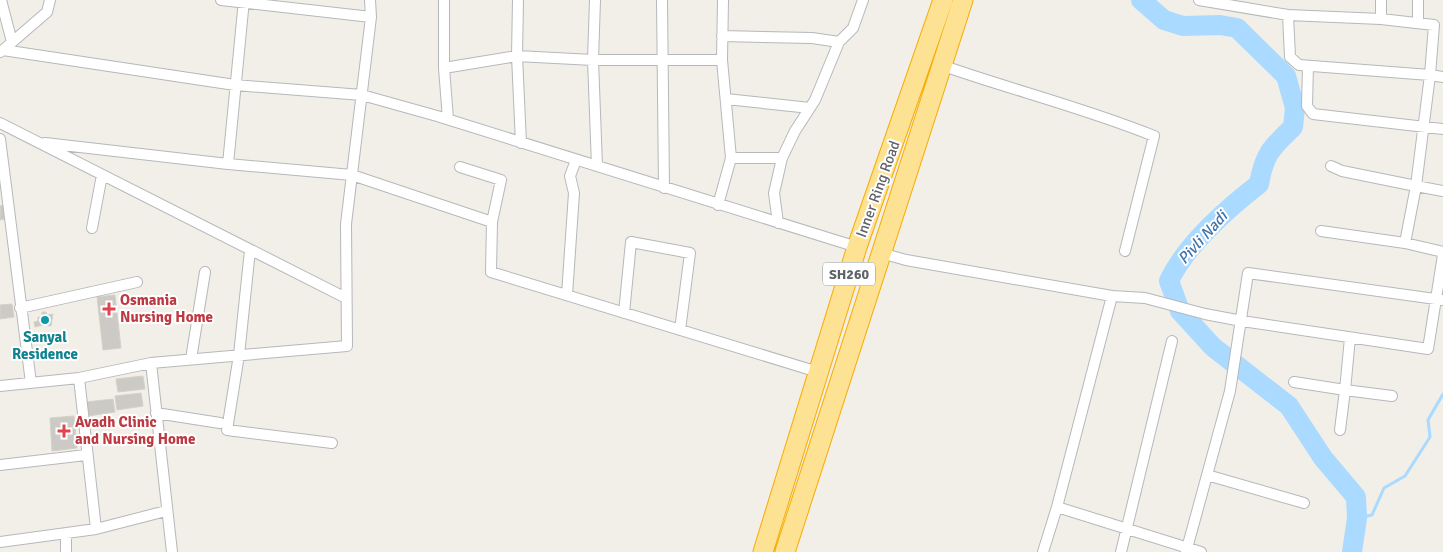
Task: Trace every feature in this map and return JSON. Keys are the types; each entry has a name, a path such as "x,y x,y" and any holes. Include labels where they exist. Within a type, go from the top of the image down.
{"highway":[{"name":"Inner Ring Road","path":"786,552 962,0"},
{"name":"Inner Ring Road","path":"763,552 857,247 940,1"}],"street":[{"path":"2,0 12,42"},
{"path":"1,51 47,12 50,0"},
{"path":"221,0 371,17"},
{"path":"0,386 79,378 151,362 347,346 346,224 371,17 370,0"},
{"path":"444,0 444,68 448,119"},
{"path":"518,0 517,56 522,143"},
{"path":"595,0 593,60 597,166"},
{"path":"662,0 661,60 664,188"},
{"path":"718,205 731,158 722,60 723,0"},
{"path":"778,223 774,192 782,158 795,131 810,108 839,42 854,28 863,0"},
{"path":"1199,0 1288,15 1381,19 1438,26 1430,75 1425,128 1405,243"},
{"path":"1381,0 1381,19"},
{"path":"1418,0 1418,24"},
{"path":"228,164 244,2"},
{"path":"1288,15 1290,57 1299,65 1443,77"},
{"path":"722,36 812,38 839,42"},
{"path":"1,51 235,85 362,96 448,119 857,247"},
{"path":"444,68 517,56 593,60 722,60"},
{"path":"941,65 1007,88 1105,116 1154,136 1125,250"},
{"path":"1308,66 1307,106 1313,114 1443,130"},
{"path":"726,99 810,108"},
{"path":"0,123 346,298"},
{"path":"0,139 31,384"},
{"path":"38,142 352,176 492,222"},
{"path":"731,158 782,158"},
{"path":"567,295 574,193 570,176 576,160"},
{"path":"1331,166 1342,171 1443,191"},
{"path":"460,167 501,180 492,222 491,272 818,372"},
{"path":"92,228 102,175"},
{"path":"882,253 906,260 1112,296 1145,298 1167,302 1205,314 1242,321 1428,349 1439,299 1443,253 1405,243 1321,231"},
{"path":"624,313 631,242 690,253 680,330"},
{"path":"250,250 239,355 227,430 332,443"},
{"path":"191,359 205,272"},
{"path":"1187,550 1230,391 1248,273 1439,299"},
{"path":"20,308 137,282"},
{"path":"1043,552 1057,507 1112,296"},
{"path":"1340,430 1350,338"},
{"path":"1121,552 1172,341"},
{"path":"151,362 172,552"},
{"path":"79,378 86,455 96,529"},
{"path":"1294,382 1392,396"},
{"path":"156,413 220,423"},
{"path":"0,465 86,455"},
{"path":"1207,475 1304,503"},
{"path":"1057,507 1126,528 1187,550 1201,552"},
{"path":"4,545 96,529 166,511"},
{"path":"66,533 66,552"}],"building":[{"path":"3,205 5,219 0,220 0,206"},
{"path":"115,295 121,348 103,350 97,297"},
{"path":"12,304 14,317 0,319 0,305"},
{"name":"Sanyal Residence","path":"42,312 46,312 47,315 53,314 51,326 35,327 34,322 38,321 38,317 42,317"},
{"path":"143,376 145,389 118,392 116,379"},
{"path":"141,393 143,406 117,410 115,396"},
{"path":"113,399 115,412 88,416 86,402"},
{"path":"74,416 77,448 52,451 50,418"}],"waterway":[{"name":"Pivli Nadi","path":"1141,0 1164,20 1183,26 1220,25 1237,28 1286,76 1295,108 1293,127 1266,158 1259,184 1208,228 1185,254 1169,281 1180,311 1213,347 1289,406 1323,458 1356,497 1357,518 1352,552"},
{"path":"1357,518 1372,515 1384,488 1405,476 1430,437 1428,420 1443,394"}],"place":[{"name":"Osmania Nursing Home","path":"109,309"},
{"name":"Sanyal Residence","path":"45,320"},
{"name":"Avadh Clinic and Nursing Home","path":"64,431"}]}
